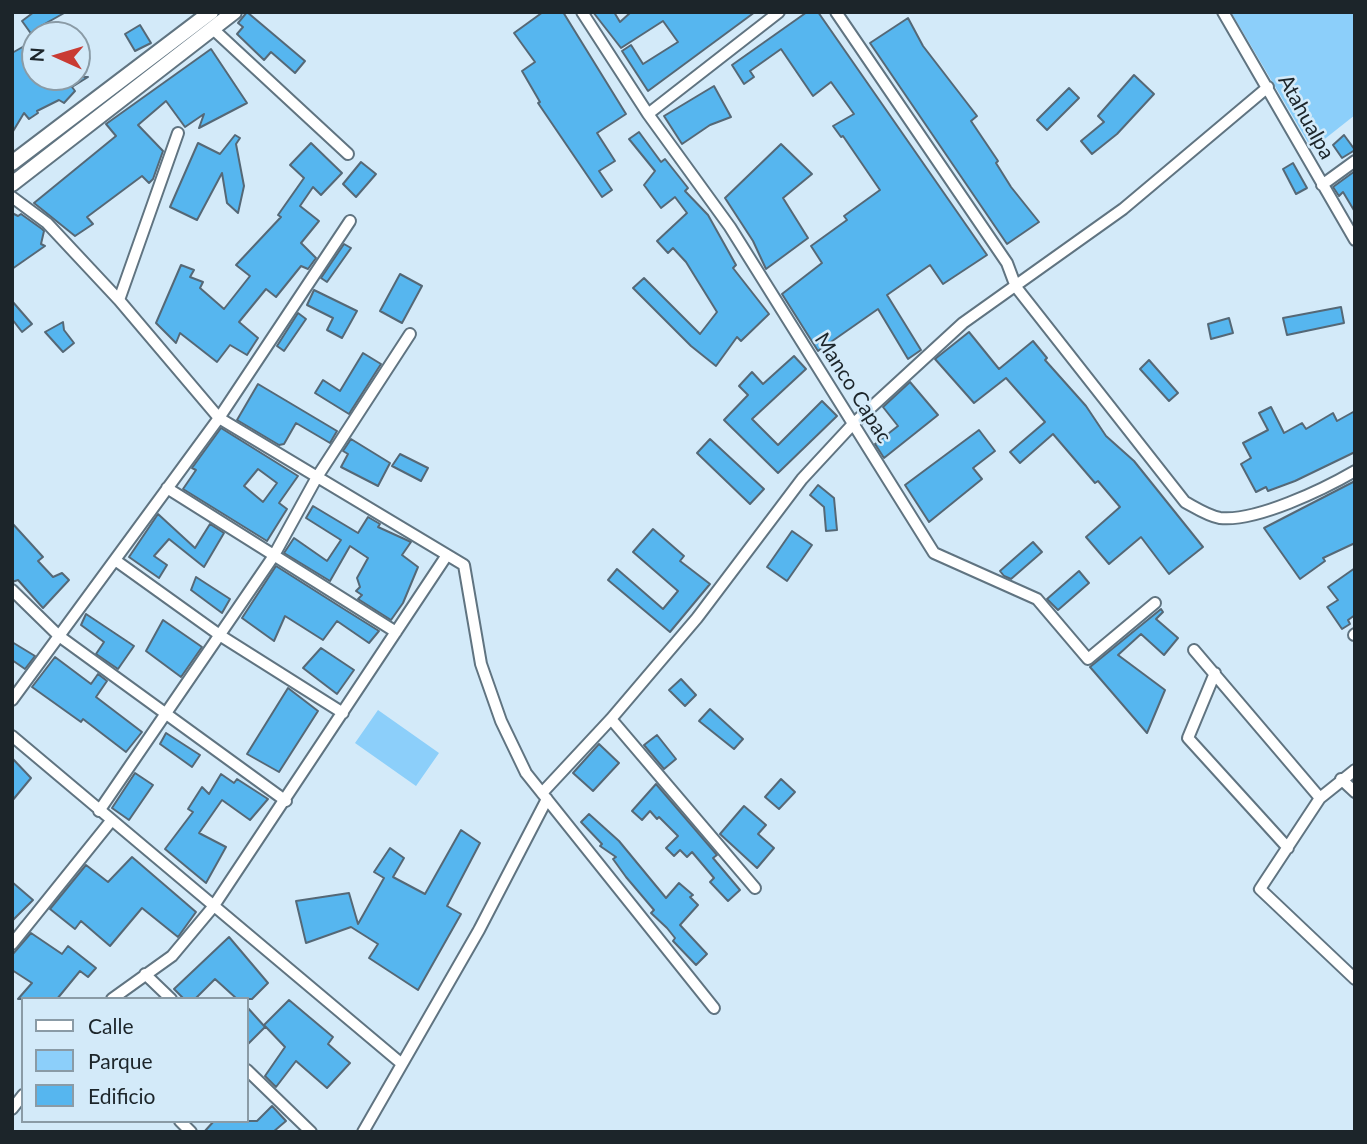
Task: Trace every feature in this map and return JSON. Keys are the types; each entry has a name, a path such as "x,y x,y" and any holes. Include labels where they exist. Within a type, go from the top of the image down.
{"street":[{"path":"12,184 211,12"},
{"path":"12,163 155,63 213,29 234,12"},
{"name":"Manco Capac","path":"582,12 648,114 730,227 934,553 1037,599 1088,659 1155,603"},
{"path":"648,114 779,12"},
{"path":"836,12 1007,263 1016,287 1185,502 1211,516 1244,516 1321,490 1355,471"},
{"name":"Atahualpa","path":"1223,12 1322,185 1354,235"},
{"path":"213,29 348,154"},
{"path":"363,1132 479,930 545,796 697,618 802,479 853,424 963,323 1123,209 1268,87"},
{"path":"118,300 178,133"},
{"path":"1322,185 1355,161"},
{"path":"12,197 47,223 118,300 219,418 464,565 485,675 526,773 714,1008"},
{"path":"12,701 219,418 351,221"},
{"path":"99,811 273,557 317,477 410,334"},
{"path":"167,488 396,632"},
{"path":"114,997 172,956 213,906 286,801 447,555"},
{"path":"115,560 221,636 343,713"},
{"path":"12,590 59,636 286,801"},
{"path":"1194,650 1320,798"},
{"path":"1215,673 1188,738 1288,848"},
{"path":"611,719 755,888"},
{"path":"12,736 402,1064"},
{"path":"1355,770 1320,798 1260,889 1355,979"},
{"path":"1341,779 1355,792"},
{"path":"12,944 111,821"},
{"path":"145,974 169,997"},
{"path":"248,1071 311,1132"}],"green space":[{"path":"1231,12 1355,12 1355,115 1312,149"},
{"path":"378,710 439,753 416,786 355,743"}],"building":[{"path":"34,12 66,12 50,21 22,21"},
{"path":"247,12 305,61 295,73 271,52 264,60 237,34 243,27 238,23"},
{"path":"543,12 563,12 626,114 597,133 615,161 599,171 612,190 602,197 538,103 540,102 522,71 535,62 514,33"},
{"path":"593,12 614,12 620,22 631,12 755,12 648,91 622,51 631,45 643,64 678,42 663,21 621,48"},
{"path":"807,12 818,12 987,255 943,284 930,265 887,295 921,350 908,359 878,309 818,351 782,294 822,263 811,246 847,220 844,216 880,190 843,136 841,137 833,126 854,114 831,82 813,96 781,49 750,71 754,77 744,84 732,65"},
{"path":"908,18 923,46 977,116 971,121 998,161 996,163 1011,187 1039,222 1007,244 870,43"},
{"path":"140,25 151,43 135,51 125,34"},
{"path":"21,48 21,91 75,91 64,103 59,100 37,111 38,113 29,119 24,113 12,133 12,53"},
{"path":"211,49 247,103 199,128 204,114 185,127 166,101 138,125 163,151 153,179 149,183 142,176 87,217 93,224 75,236 34,203 116,136 106,124"},
{"path":"1134,75 1154,94 1117,134 1092,154 1081,141 1104,122 1098,116"},
{"path":"714,86 731,117 710,125 682,144 664,116"},
{"path":"1069,88 1079,98 1047,130 1037,120"},
{"path":"639,132 661,162 665,159 688,188 685,191 708,215 736,265 733,268 769,314 741,341 737,337 716,366 691,346 633,288 644,278 700,334 717,312 686,262 673,248 668,253 657,241 687,213 675,197 661,208 644,185 655,171 629,139"},
{"path":"235,135 240,138 236,144 244,186 238,213 227,203 222,173 197,220 170,207 198,143 220,154"},
{"path":"1344,135 1355,150 1342,158 1333,145"},
{"path":"311,143 342,173 321,195 313,187 300,206 319,221 301,243 316,258 308,269 301,266 276,297 266,289 239,322 258,338 247,355 230,345 217,362 180,333 176,343 156,323 181,265 194,270 190,277 203,282 200,288 224,309 250,276 236,265 281,217 278,215 304,178 290,165"},
{"path":"781,144 812,174 783,198 808,238 766,269 753,241 725,198"},
{"path":"361,162 376,174 356,197 343,184"},
{"path":"1293,163 1307,188 1296,194 1283,169"},
{"path":"1355,171 1355,212 1343,192 1339,196 1333,187"},
{"path":"12,213 18,216 21,214 44,231 41,244 45,246 12,269"},
{"path":"344,244 351,248 327,282 321,278"},
{"path":"400,274 422,286 402,323 380,311"},
{"path":"314,290 357,311 342,338 327,330 333,318 307,305"},
{"path":"12,301 32,324 22,332 12,319"},
{"path":"1341,307 1344,323 1287,335 1283,318"},
{"path":"298,313 306,319 284,351 277,346"},
{"path":"1229,318 1233,333 1211,339 1208,324"},
{"path":"63,322 64,330 74,343 63,352 45,332"},
{"path":"969,332 999,369 1033,341 1047,358 1045,360 1086,406 1106,436 1134,461 1203,547 1169,574 1141,537 1109,564 1086,537 1120,507 1098,481 1095,483 1053,434 1020,463 1010,452 1045,422 1006,378 974,403 935,359"},
{"path":"363,353 381,364 349,414 315,393 323,380 340,391"},
{"path":"794,356 806,369 752,419 778,445 822,401 837,416 778,473 724,420 748,395 739,386 752,372 763,384"},
{"path":"1149,360 1178,393 1169,401 1140,369"},
{"path":"910,382 938,415 884,458 875,444 898,426 883,407"},
{"path":"258,384 337,431 330,443 296,423 284,444 279,445 237,420"},
{"path":"1271,407 1284,433 1302,423 1306,429 1333,413 1337,421 1355,411 1355,452 1295,481 1268,491 1266,487 1256,492 1241,464 1251,458 1243,443 1268,430 1259,413"},
{"path":"221,428 298,476 279,503 287,509 267,541 183,489 196,470 192,468","holes":["258,469 277,483 263,502 244,486"]},
{"path":"979,430 995,451 973,468 982,479 929,522 905,485"},
{"path":"351,439 390,463 378,486 341,467 348,454 343,451"},
{"path":"710,439 764,489 750,504 697,453"},
{"path":"400,454 428,468 421,481 392,466"},
{"path":"1355,481 1355,543 1323,558 1325,561 1300,579 1264,528"},
{"path":"818,485 834,498 837,530 826,531 824,507 810,495"},
{"path":"313,506 358,533 368,517 380,524 378,527 411,542 402,555 418,567 403,603 391,620 358,599 362,595 356,591 360,587 357,578 368,558 350,546 330,581 284,553 294,538 327,561 341,540 306,518"},
{"path":"158,514 195,548 210,524 224,533 204,567 169,539 154,556 167,565 159,578 129,557"},
{"path":"12,523 43,557 38,561 53,577 62,573 69,580 43,608 18,580 12,582"},
{"path":"653,529 684,556 680,561 710,584 670,632 608,580 617,569 663,609 678,591 633,552"},
{"path":"792,531 812,545 787,581 767,567"},
{"path":"1033,542 1042,552 1011,579 1004,576 1000,571"},
{"path":"276,566 379,631 369,643 337,621 323,640 285,616 274,641 242,618"},
{"path":"1355,568 1355,615 1348,620 1350,624 1342,629 1327,607 1338,600 1328,587"},
{"path":"1079,571 1089,583 1058,610 1047,599"},
{"path":"196,577 230,599 222,613 191,590"},
{"path":"1161,609 1163,612 1156,619 1178,638 1164,655 1141,634 1118,655 1165,690 1147,733 1090,667"},
{"path":"86,614 134,646 118,669 96,654 104,642 81,625"},
{"path":"163,620 202,647 181,677 146,651"},
{"path":"12,642 35,656 25,669 12,660"},
{"path":"321,648 354,670 337,694 303,668"},
{"path":"55,657 91,684 98,674 107,681 96,697 142,732 126,752 83,719 81,722 32,687"},
{"path":"681,679 696,695 685,706 669,690"},
{"path":"288,688 318,711 279,772 247,754"},
{"path":"710,709 743,739 734,749 699,721"},
{"path":"166,733 200,755 192,767 160,744"},
{"path":"657,735 676,759 664,769 644,745"},
{"path":"599,744 619,763 593,791 573,773"},
{"path":"12,758 31,778 12,801"},
{"path":"135,773 153,785 129,820 112,808"},
{"path":"221,774 234,783 237,779 268,799 250,820 222,800 199,833 226,847 206,883 165,849 193,812 188,809 202,787 209,794"},
{"path":"781,779 795,792 779,809 765,797"},
{"path":"656,784 717,855 713,858 740,890 728,901 710,882 714,878 692,852 687,857 680,850 674,856 666,848 678,836 659,817 657,819 650,811 642,820 632,811"},
{"path":"744,806 766,825 758,834 774,848 757,868 720,834"},
{"path":"589,814 619,841 666,898 679,883 693,895 690,897 698,905 680,925 707,954 696,965 673,941 675,938 667,928 651,913 654,910 613,859 616,857 600,846 602,844 581,822"},
{"path":"461,830 480,843 447,906 461,914 418,990 369,958 378,944 351,927 306,943 296,901 349,893 358,924 384,878 374,872 390,848 404,858 393,877 425,894"},
{"path":"132,857 196,912 178,937 142,908 110,946 81,921 75,929 50,909 86,865 108,882"},
{"path":"12,882 33,900 12,921"},
{"path":"31,933 62,954 68,946 96,968 88,977 80,971 59,997 18,999 32,983 12,970 12,955"},
{"path":"229,937 268,983 252,999 235,997 215,979 197,997 182,997 174,989"},
{"path":"289,1000 333,1037 328,1044 350,1063 327,1088 296,1061 276,1087 265,1076 285,1047 264,1025"},
{"path":"248,1008 265,1027 248,1044"},
{"path":"272,1106 286,1121 273,1132 204,1132 212,1123 257,1121"}]}
